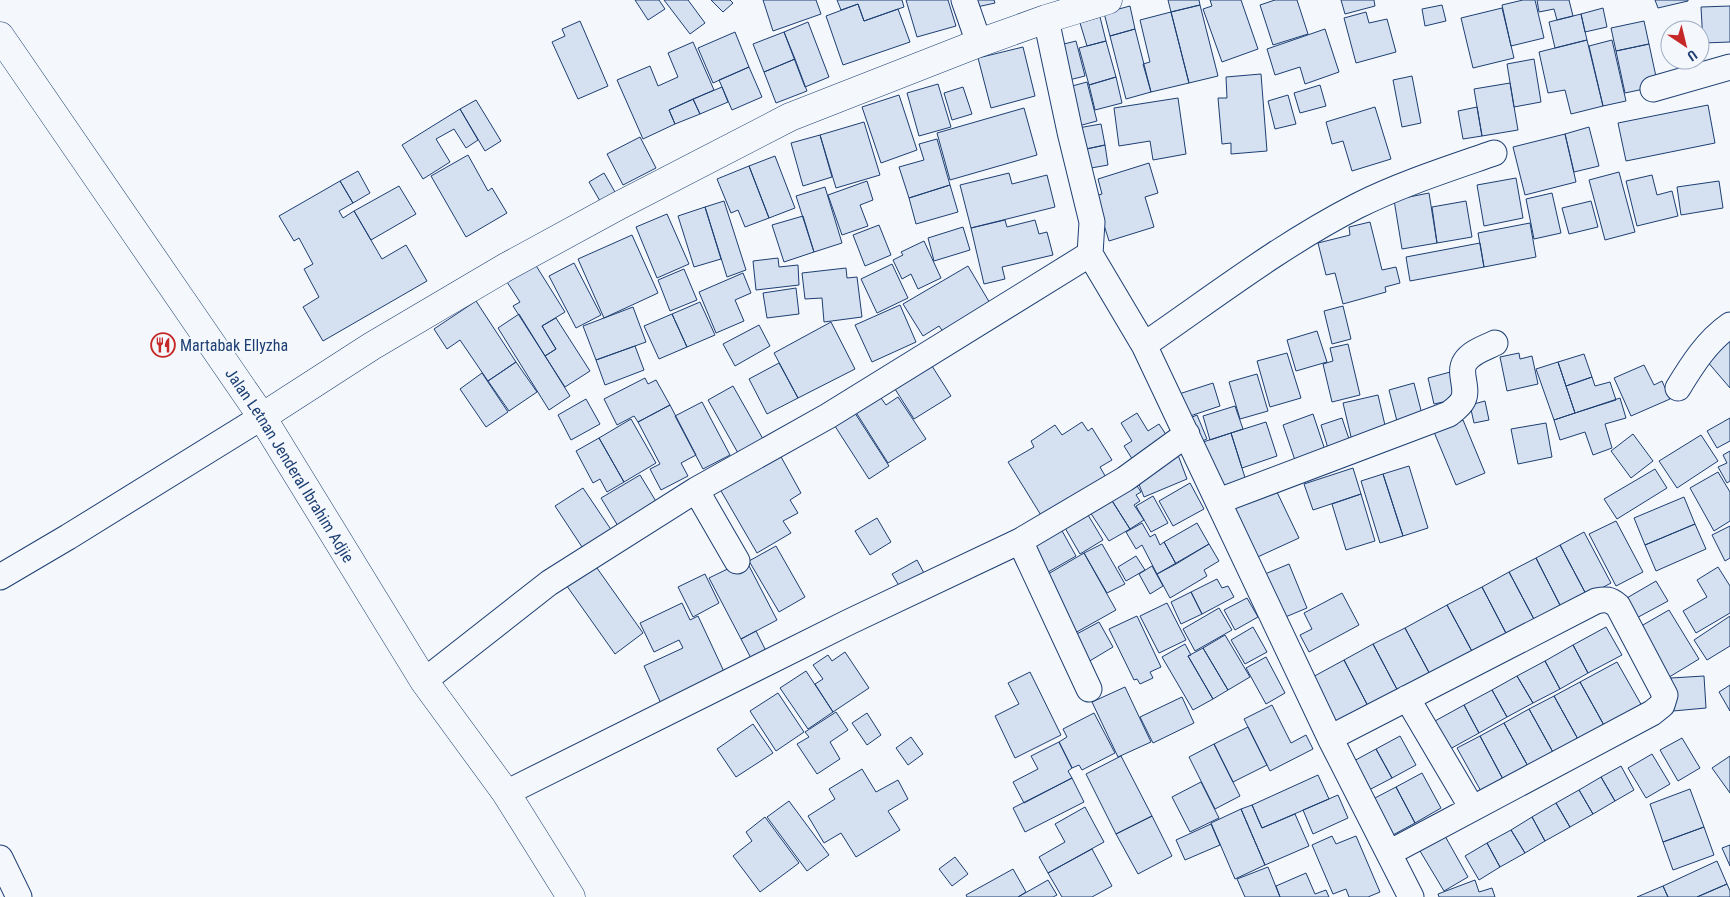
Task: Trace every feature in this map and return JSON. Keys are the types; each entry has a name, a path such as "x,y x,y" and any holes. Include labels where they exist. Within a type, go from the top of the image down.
{"main road":[{"path":"262,417 372,346 506,267 618,206 790,117 979,43 1108,0"},
{"name":"Jalan Letnan Jenderal Ibrahim Adjie","path":"0,36 262,417 424,681 506,793 572,897"}],"street":[{"path":"964,0 979,43"},
{"path":"1046,20 1092,222 1090,254 1144,345 1330,738 1411,897"},
{"path":"1654,89 1730,67"},
{"path":"1144,345 1281,250 1356,207 1404,184 1494,153"},
{"path":"424,681 549,583 696,490 828,416 1090,254"},
{"path":"1678,388 1701,353 1730,325"},
{"path":"1219,501 1449,414 1464,399 1462,370 1465,362 1471,355 1495,343"},
{"path":"3,567 262,417"},
{"path":"506,793 840,626 1020,541 1125,479 1187,434"},
{"path":"696,490 737,561"},
{"path":"1020,541 1089,688"},
{"path":"1330,738 1596,601 1606,599 1618,606 1665,695 1662,705 1652,713 1389,853"},
{"path":"1407,698 1472,808"},
{"path":"0,858 19,897"}],"building":[{"path":"635,0 659,0 665,9 648,20"},
{"path":"664,0 688,0 705,23 690,34"},
{"path":"711,0 730,0 733,3 723,12"},
{"path":"763,0 816,0 821,14 773,31"},
{"path":"837,0 902,0 904,7 864,21 858,4 841,10"},
{"path":"906,0 948,0 956,26 917,37"},
{"path":"966,0 994,0 995,3 968,9"},
{"path":"1168,0 1199,0 1200,5 1171,12"},
{"path":"1210,0 1241,0 1258,49 1222,62 1203,9 1212,6"},
{"path":"1275,0 1297,0 1308,34 1273,45 1260,5"},
{"path":"1341,0 1374,0 1375,6 1345,14"},
{"path":"1523,0 1535,0 1544,38 1511,46 1502,5"},
{"path":"1537,0 1569,0 1573,16 1557,20 1554,9 1539,12"},
{"path":"1655,0 1688,0 1688,1 1658,8"},
{"path":"858,4 864,21 898,9 910,42 843,65 826,16"},
{"path":"1200,5 1218,76 1189,83 1171,12"},
{"path":"1442,5 1446,21 1425,26 1422,9"},
{"path":"1130,6 1135,29 1110,36 1104,13"},
{"path":"1730,6 1730,42 1710,43 1710,20 1702,20 1701,7"},
{"path":"1502,8 1514,58 1473,68 1461,18"},
{"path":"1603,8 1607,27 1585,32 1581,14"},
{"path":"1171,12 1189,83 1151,92 1143,64 1150,62 1140,20"},
{"path":"1366,12 1369,23 1387,19 1396,52 1356,63 1344,18"},
{"path":"1581,14 1587,40 1555,48 1549,22"},
{"path":"1100,17 1106,41 1087,46 1080,23"},
{"path":"580,21 608,86 578,99 552,42 565,36 562,29"},
{"path":"1644,21 1649,44 1616,51 1611,28"},
{"path":"808,22 829,77 805,87 784,32"},
{"path":"1135,29 1151,92 1126,99 1110,36"},
{"path":"1325,29 1339,72 1305,84 1300,67 1275,75 1267,49"},
{"path":"735,32 749,67 713,83 698,48"},
{"path":"784,32 795,59 764,72 753,44"},
{"path":"1587,40 1603,106 1571,114 1565,90 1548,93 1539,52"},
{"path":"1612,40 1626,101 1603,106 1589,46"},
{"path":"1076,41 1085,76 1061,82 1052,47"},
{"path":"1106,41 1116,77 1089,85 1079,48"},
{"path":"693,42 714,90 669,110 675,124 643,139 617,80 650,66 658,86 678,77 668,53"},
{"path":"1649,44 1658,86 1625,93 1616,51"},
{"path":"1023,47 1035,96 991,108 978,58"},
{"path":"795,59 807,91 776,103 764,72"},
{"path":"1534,59 1541,102 1514,107 1507,64"},
{"path":"749,67 762,97 732,110 719,80"},
{"path":"1261,74 1267,151 1231,154 1231,143 1222,144 1218,98 1227,98 1226,77"},
{"path":"1412,76 1421,123 1402,127 1393,80"},
{"path":"1116,77 1122,103 1095,110 1089,85"},
{"path":"1087,82 1097,121 1071,128 1061,89"},
{"path":"1510,83 1518,130 1482,136 1474,89"},
{"path":"938,84 951,127 919,136 907,93"},
{"path":"1320,85 1326,106 1300,113 1294,93"},
{"path":"722,87 728,102 700,114 693,99"},
{"path":"963,87 972,114 952,120 944,93"},
{"path":"899,95 917,150 881,163 862,107"},
{"path":"1288,95 1296,124 1275,129 1268,101"},
{"path":"1178,98 1186,154 1153,160 1150,141 1119,146 1114,108"},
{"path":"693,99 700,114 675,124 669,110"},
{"path":"476,100 501,141 485,151 460,109"},
{"path":"1708,105 1715,143 1626,161 1618,123"},
{"path":"1375,107 1391,159 1352,171 1343,141 1332,144 1326,122"},
{"path":"1477,107 1482,136 1463,139 1458,111"},
{"path":"1024,108 1037,155 950,180 937,133"},
{"path":"460,109 478,140 466,148 454,129 436,139 450,162 423,179 402,145"},
{"path":"864,122 880,175 836,188 820,135"},
{"path":"1101,124 1105,145 1077,151 1072,129"},
{"path":"1589,127 1599,166 1574,172 1565,134"},
{"path":"1565,134 1576,182 1525,195 1513,147"},
{"path":"820,135 832,177 803,186 791,143"},
{"path":"640,137 656,168 623,185 607,154"},
{"path":"937,139 950,185 909,198 899,167 924,160 919,144"},
{"path":"1105,145 1108,165 1080,170 1077,151"},
{"path":"468,155 488,191 492,188 507,213 466,237 431,176"},
{"path":"775,156 795,208 769,218 749,166"},
{"path":"1149,163 1158,193 1145,197 1154,227 1109,241 1095,196 1102,194 1098,179"},
{"path":"749,166 769,218 745,227 738,210 731,213 717,179"},
{"path":"358,171 370,193 353,203 340,181"},
{"path":"1619,172 1635,232 1605,240 1589,180"},
{"path":"604,173 615,192 600,201 589,182"},
{"path":"1009,173 1012,184 1047,175 1055,207 971,228 960,185"},
{"path":"1652,175 1657,195 1672,191 1678,216 1637,226 1626,181"},
{"path":"1516,178 1523,218 1484,226 1477,185"},
{"path":"340,181 353,203 339,211 343,218 354,211 382,259 406,245 427,281 323,341 303,307 319,297 304,269 313,264 299,238 294,241 279,216"},
{"path":"867,181 873,200 860,205 868,226 842,235 828,195"},
{"path":"1719,181 1723,208 1681,215 1677,187"},
{"path":"950,185 958,212 916,224 909,198"},
{"path":"399,186 416,214 371,240 354,211"},
{"path":"825,187 842,243 814,252 796,196"},
{"path":"1429,193 1437,243 1402,249 1394,200"},
{"path":"1552,193 1561,233 1534,239 1526,199"},
{"path":"724,201 746,270 727,277 705,207"},
{"path":"1466,201 1472,237 1437,243 1432,207"},
{"path":"1591,201 1598,227 1569,234 1562,208"},
{"path":"705,207 721,259 694,267 678,216"},
{"path":"667,214 689,264 657,278 636,227"},
{"path":"803,216 814,252 784,262 772,225"},
{"path":"1005,220 1007,227 1035,220 1039,234 1047,232 1053,255 1002,267 1005,279 984,284 971,228"},
{"path":"1370,222 1382,270 1396,267 1400,283 1385,287 1386,292 1343,304 1335,273 1326,275 1318,243 1350,235 1349,227"},
{"path":"1530,223 1536,257 1484,267 1478,233"},
{"path":"879,225 891,255 865,266 853,235"},
{"path":"963,227 970,250 934,261 928,238"},
{"path":"632,235 658,293 604,318 578,259"},
{"path":"924,241 941,278 918,289 911,274 902,279 893,260 903,255 901,252"},
{"path":"1480,243 1484,267 1410,281 1406,257"},
{"path":"778,258 779,267 798,265 799,285 756,290 753,261"},
{"path":"574,263 601,315 576,328 549,276"},
{"path":"535,264 565,312 542,326 556,349 545,356 513,306 520,302 507,282"},
{"path":"892,264 908,298 877,313 861,279"},
{"path":"968,266 991,305 944,333 939,326 923,336 903,304"},
{"path":"846,268 847,278 857,277 862,317 824,322 822,298 805,299 802,273"},
{"path":"684,269 697,300 670,311 658,280"},
{"path":"743,273 751,293 735,300 744,321 716,333 699,292"},
{"path":"796,288 799,314 767,318 763,293"},
{"path":"476,301 516,362 488,381 460,340 447,349 434,329"},
{"path":"700,302 715,335 687,347 672,314"},
{"path":"900,305 916,342 872,362 855,325"},
{"path":"1343,306 1351,339 1332,344 1324,311"},
{"path":"633,307 646,342 596,360 583,326"},
{"path":"519,314 570,396 549,410 498,328"},
{"path":"672,314 687,347 659,359 644,326"},
{"path":"556,318 590,371 565,387 545,356 556,349 542,326"},
{"path":"831,322 855,369 798,398 774,353"},
{"path":"759,325 770,346 735,366 723,344"},
{"path":"1317,331 1327,362 1296,371 1287,340"},
{"path":"1730,340 1730,388 1706,360"},
{"path":"1348,344 1360,395 1332,402 1323,364 1333,361 1330,348"},
{"path":"635,346 644,370 605,385 596,360"},
{"path":"1287,353 1301,398 1270,407 1257,361"},
{"path":"1519,353 1520,359 1532,356 1538,384 1507,391 1500,357"},
{"path":"1584,354 1592,377 1566,386 1558,362"},
{"path":"516,362 537,392 509,411 488,381"},
{"path":"1558,362 1575,413 1554,420 1536,369"},
{"path":"779,363 798,398 767,414 749,379"},
{"path":"1644,365 1654,385 1662,381 1670,399 1631,416 1614,378"},
{"path":"932,366 951,396 914,419 895,389"},
{"path":"1454,371 1461,398 1434,404 1428,378"},
{"path":"482,373 508,412 486,427 460,389"},
{"path":"1257,374 1268,411 1240,419 1229,382"},
{"path":"1592,377 1595,386 1610,382 1616,400 1575,413 1566,386"},
{"path":"645,378 648,384 656,380 670,405 638,422 634,416 617,425 604,399"},
{"path":"1213,383 1220,406 1187,417 1179,394"},
{"path":"1414,383 1424,422 1399,429 1389,390"},
{"path":"733,386 763,439 738,453 708,400"},
{"path":"876,391 886,405 898,397 926,439 888,463 852,406"},
{"path":"1378,395 1387,434 1352,441 1343,403"},
{"path":"1620,398 1626,418 1605,424 1612,448 1593,455 1585,432 1560,440 1554,420"},
{"path":"586,399 600,424 571,440 558,415"},
{"path":"1485,401 1489,420 1474,423 1470,405"},
{"path":"702,402 730,455 703,469 675,416"},
{"path":"670,405 696,455 681,463 688,476 661,490 650,469 660,464 638,422"},
{"path":"1235,406 1243,429 1210,440 1203,416"},
{"path":"851,407 889,466 869,479 831,420"},
{"path":"1137,413 1148,431 1159,424 1171,442 1136,465 1124,446 1132,441 1121,423"},
{"path":"1313,414 1328,459 1298,469 1283,425"},
{"path":"1197,415 1207,439 1195,444 1185,420"},
{"path":"1342,418 1352,448 1330,455 1321,425"},
{"path":"1730,418 1730,441 1717,448 1707,431"},
{"path":"631,419 656,463 624,482 599,438"},
{"path":"1463,420 1485,473 1456,485 1434,432"},
{"path":"1082,422 1088,431 1092,428 1112,460 1100,467 1108,481 1044,520 1008,462 1034,447 1031,441 1055,425 1062,435"},
{"path":"1266,422 1277,456 1242,468 1231,433"},
{"path":"1546,423 1552,457 1518,464 1511,429"},
{"path":"1231,433 1247,484 1219,492 1203,442"},
{"path":"1633,434 1653,461 1631,478 1611,451"},
{"path":"1701,435 1718,461 1677,488 1659,461"},
{"path":"599,438 624,482 607,492 600,479 593,483 576,451"},
{"path":"1730,451 1730,481 1727,483 1718,467 1727,463 1723,455"},
{"path":"780,455 801,493 790,500 798,513 783,521 791,533 757,553 717,484"},
{"path":"1178,455 1187,479 1144,497 1134,472"},
{"path":"1409,466 1428,528 1403,536 1383,474"},
{"path":"1353,468 1361,494 1313,510 1304,484"},
{"path":"1655,469 1667,488 1617,519 1604,499"},
{"path":"1718,472 1730,492 1730,521 1714,531 1690,488"},
{"path":"1383,474 1403,536 1380,543 1361,481"},
{"path":"640,475 657,503 618,526 601,498"},
{"path":"1134,481 1141,492 1136,495 1140,501 1134,505 1144,520 1130,529 1109,496"},
{"path":"1190,483 1204,509 1173,526 1159,501"},
{"path":"583,488 612,531 584,550 555,506"},
{"path":"1275,488 1299,538 1251,560 1228,510"},
{"path":"1361,494 1375,541 1346,550 1332,504"},
{"path":"1109,496 1130,529 1109,541 1088,509"},
{"path":"1153,496 1168,523 1151,532 1136,506"},
{"path":"1684,497 1695,524 1645,545 1634,518"},
{"path":"1088,515 1103,540 1080,554 1065,528"},
{"path":"877,518 891,542 870,555 855,531"},
{"path":"1616,521 1643,572 1616,586 1589,534"},
{"path":"1142,523 1150,537 1155,534 1160,545 1164,542 1176,564 1157,574 1142,545 1136,549 1126,532"},
{"path":"1197,523 1209,544 1176,564 1164,542"},
{"path":"1695,524 1706,549 1656,571 1645,545"},
{"path":"1730,526 1730,558 1725,561 1712,535"},
{"path":"1061,529 1076,556 1043,575 1027,549"},
{"path":"1584,532 1611,583 1587,596 1560,545"},
{"path":"1102,544 1125,584 1107,593 1084,553"},
{"path":"1209,544 1219,561 1204,570 1207,576 1170,598 1157,574"},
{"path":"1560,545 1587,596 1562,609 1536,558"},
{"path":"776,546 805,597 779,612 749,561"},
{"path":"1084,553 1116,610 1075,633 1043,577"},
{"path":"1136,556 1145,570 1126,581 1118,567"},
{"path":"1536,558 1562,609 1536,623 1509,572"},
{"path":"746,560 777,620 741,639 709,578"},
{"path":"917,560 925,575 901,589 892,574"},
{"path":"592,561 643,633 615,654 564,582"},
{"path":"1289,564 1307,608 1283,618 1265,574"},
{"path":"1152,566 1163,586 1150,594 1139,574"},
{"path":"1718,567 1730,586 1730,613 1696,633 1683,611 1707,597 1697,580"},
{"path":"1509,572 1536,623 1508,637 1482,587"},
{"path":"705,574 719,603 693,617 678,587"},
{"path":"1217,579 1222,588 1228,586 1234,597 1202,614 1191,592"},
{"path":"1656,581 1668,601 1631,621 1620,602"},
{"path":"1482,587 1508,637 1474,655 1447,605"},
{"path":"1191,592 1202,614 1181,624 1171,602"},
{"path":"1342,593 1359,625 1309,652 1300,635 1312,629 1304,613"},
{"path":"1247,598 1258,617 1235,630 1224,610"},
{"path":"682,603 690,620 698,616 727,678 663,708 644,666 683,648 679,640 654,652 640,623"},
{"path":"1167,603 1186,640 1159,653 1140,616"},
{"path":"1447,605 1474,655 1432,678 1405,628"},
{"path":"1219,608 1232,630 1195,651 1183,629"},
{"path":"1669,610 1699,659 1666,679 1636,629"},
{"path":"1137,616 1161,667 1150,672 1153,678 1140,684 1137,679 1134,680 1109,629"},
{"path":"1730,616 1730,646 1707,660 1694,640"},
{"path":"1099,622 1113,647 1088,662 1073,636"},
{"path":"1253,627 1267,652 1245,664 1231,640"},
{"path":"1606,627 1622,655 1588,673 1573,645"},
{"path":"1405,628 1432,678 1400,695 1373,644"},
{"path":"756,631 769,657 754,664 741,639"},
{"path":"1225,635 1250,677 1228,690 1203,648"},
{"path":"1185,644 1191,655 1188,656 1213,699 1193,710 1162,657"},
{"path":"1373,644 1400,695 1370,710 1344,660"},
{"path":"1573,645 1588,673 1560,689 1545,661"},
{"path":"1203,648 1228,690 1213,699 1188,656"},
{"path":"845,652 869,688 833,712 815,684 823,679 813,665 828,655 832,661"},
{"path":"1266,657 1285,693 1266,704 1246,668"},
{"path":"1344,660 1370,710 1335,729 1309,679"},
{"path":"1545,661 1560,689 1533,703 1517,676"},
{"path":"1617,662 1642,706 1605,727 1580,682"},
{"path":"806,671 833,712 808,729 780,688"},
{"path":"1030,672 1061,735 1015,758 995,716 1019,704 1008,683"},
{"path":"1517,676 1533,703 1507,717 1492,690"},
{"path":"1704,676 1706,708 1673,711 1671,678"},
{"path":"1580,682 1605,727 1579,741 1554,696"},
{"path":"1730,685 1730,711 1719,692"},
{"path":"1125,687 1151,742 1118,757 1092,702"},
{"path":"1492,690 1507,717 1479,733 1464,705"},
{"path":"778,693 804,732 776,751 750,711"},
{"path":"1554,696 1579,741 1554,754 1529,709"},
{"path":"1182,697 1194,723 1153,743 1140,717"},
{"path":"1272,705 1291,743 1306,735 1313,749 1270,771 1244,719"},
{"path":"1464,705 1479,733 1450,749 1435,721"},
{"path":"1529,709 1554,754 1529,768 1504,723"},
{"path":"836,712 848,730 830,742 840,759 817,774 797,744 809,737 805,732"},
{"path":"867,713 881,735 867,745 852,723"},
{"path":"1094,713 1115,753 1082,770 1079,765 1072,768 1059,742 1067,737 1063,729"},
{"path":"1504,723 1529,768 1504,781 1480,736"},
{"path":"753,724 773,753 736,777 717,749"},
{"path":"1248,727 1267,765 1233,782 1214,744"},
{"path":"1400,736 1416,765 1392,778 1376,749"},
{"path":"1480,736 1504,781 1482,793 1457,748"},
{"path":"911,737 923,754 908,765 896,748"},
{"path":"1682,738 1700,768 1678,781 1660,750"},
{"path":"1059,742 1072,768 1068,771 1072,778 1024,803 1013,782 1038,769 1031,756"},
{"path":"1214,744 1240,796 1215,809 1189,757"},
{"path":"1376,749 1392,778 1367,791 1352,762"},
{"path":"1652,754 1670,784 1646,798 1628,768"},
{"path":"1121,756 1152,816 1116,834 1086,774"},
{"path":"1730,756 1730,793 1712,768"},
{"path":"1621,766 1634,790 1615,801 1601,777"},
{"path":"862,769 876,792 898,780 908,799 888,811 900,830 856,857 841,833 824,843 808,816 835,799 829,789"},
{"path":"1422,773 1441,808 1415,823 1396,787"},
{"path":"1318,775 1329,799 1262,828 1252,805"},
{"path":"1601,777 1615,801 1593,814 1579,790"},
{"path":"1072,778 1084,802 1025,832 1013,808"},
{"path":"1201,782 1219,818 1190,832 1172,797"},
{"path":"1396,787 1415,823 1393,835 1373,799"},
{"path":"1690,789 1704,827 1663,842 1650,804"},
{"path":"1579,790 1593,814 1570,827 1556,803"},
{"path":"1338,795 1348,818 1313,834 1303,810"},
{"path":"789,801 829,855 807,871 767,817"},
{"path":"1556,803 1570,827 1545,841 1532,817"},
{"path":"1252,805 1262,828 1295,814 1309,846 1265,865 1241,809"},
{"path":"1085,807 1104,842 1048,873 1039,857 1065,842 1055,824"},
{"path":"1241,809 1265,865 1235,879 1211,823"},
{"path":"1152,816 1172,856 1138,874 1116,834"},
{"path":"765,817 799,863 760,892 733,856 752,841 746,832"},
{"path":"1532,817 1545,841 1525,853 1511,830"},
{"path":"1211,824 1220,845 1185,860 1176,840"},
{"path":"1704,827 1714,855 1673,870 1663,842"},
{"path":"1511,830 1525,853 1500,867 1487,843"},
{"path":"1332,836 1336,844 1356,836 1380,892 1368,897 1349,897 1346,889 1333,894 1312,845"},
{"path":"1445,836 1468,877 1444,891 1420,851"},
{"path":"1487,843 1500,867 1479,880 1465,856"},
{"path":"1730,845 1730,866 1722,848"},
{"path":"1092,849 1112,886 1092,897 1062,897 1048,873"},
{"path":"955,857 968,874 952,886 939,869"},
{"path":"1717,861 1727,884 1697,897 1668,897 1663,886"},
{"path":"1268,867 1280,897 1245,897 1237,879"},
{"path":"1013,869 1026,892 1018,897 967,897 966,895"},
{"path":"1306,873 1315,894 1326,890 1329,897 1280,897 1276,886"},
{"path":"1048,880 1057,895 1053,897 1018,897"},
{"path":"1475,880 1479,892 1492,888 1495,897 1439,897 1438,894"},
{"path":"1727,884 1730,897 1697,897"},
{"path":"1663,886 1668,897 1637,897"}],"place":[{"name":"Martabak Ellyzha","path":"163,345"}]}
